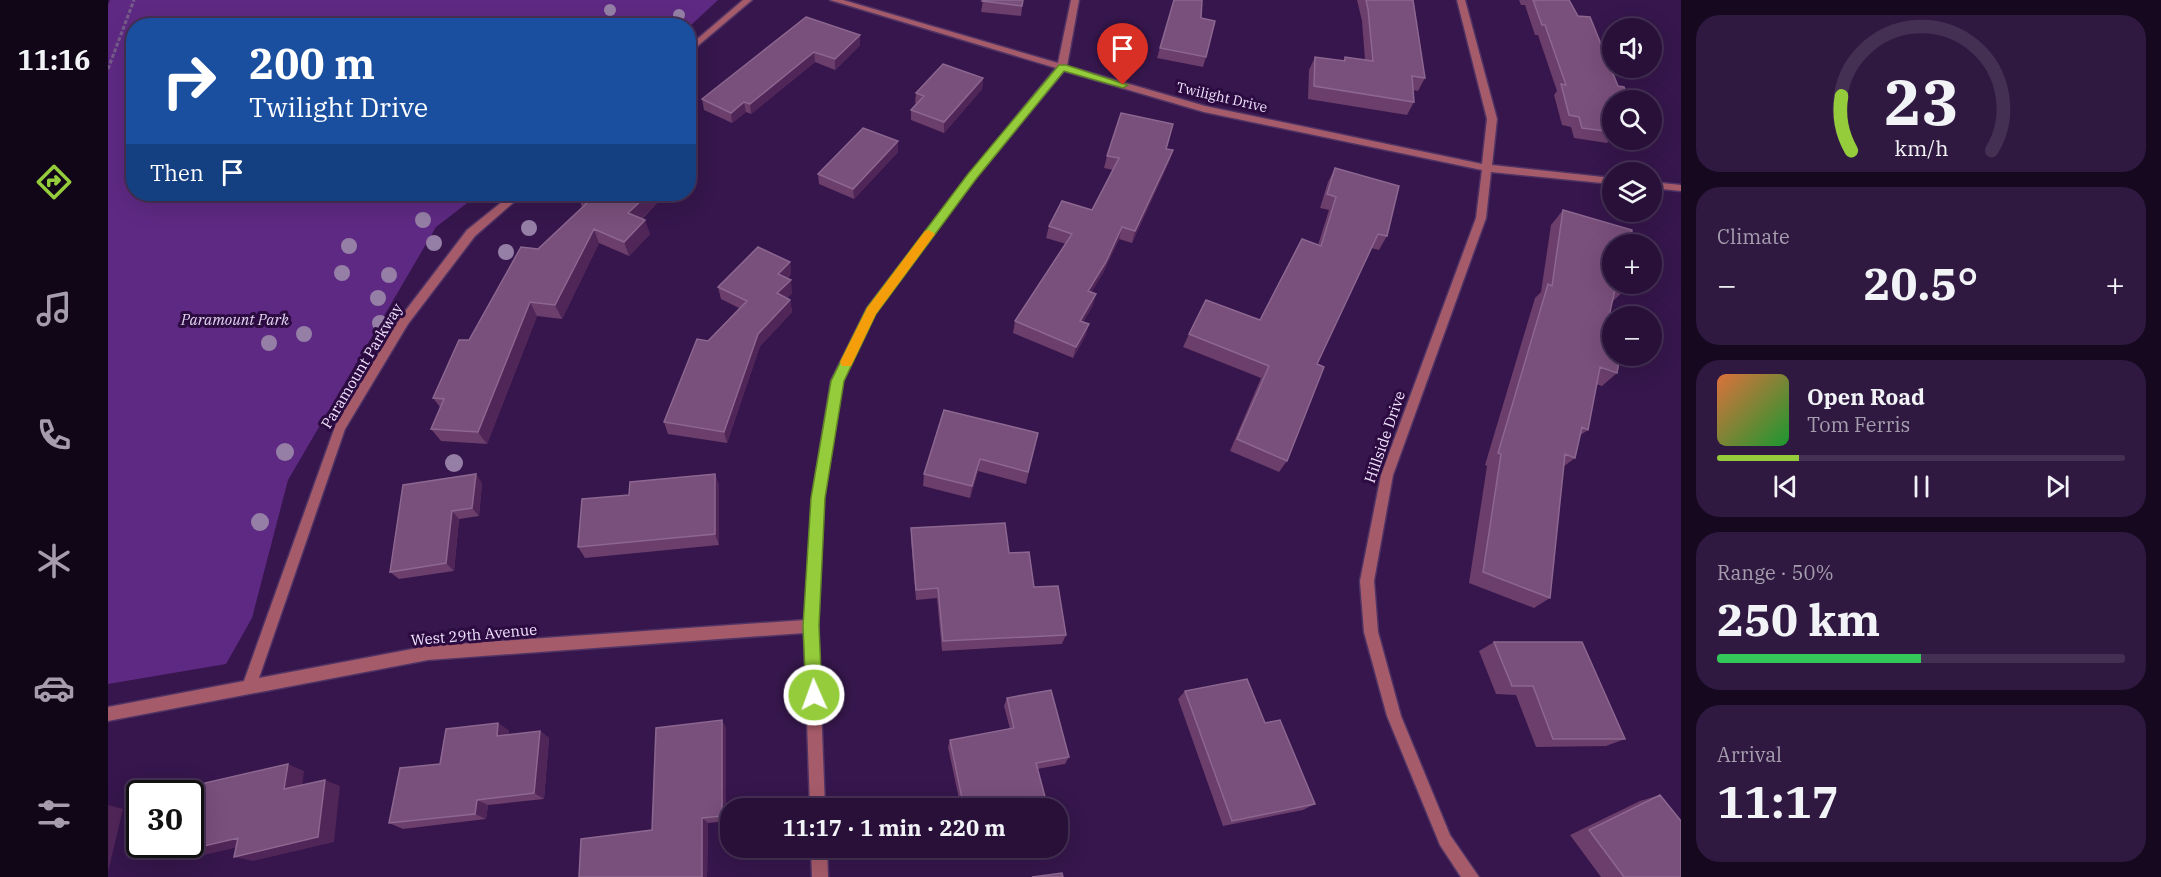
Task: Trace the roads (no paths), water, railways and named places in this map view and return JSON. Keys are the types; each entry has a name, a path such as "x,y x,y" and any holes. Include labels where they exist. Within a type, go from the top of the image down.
{"street":[{"path":"696,45 748,0"},
{"name":"Twilight Drive","path":"834,0 1204,109 1487,168 1602,180"},
{"path":"818,798 811,626 818,498 837,381 871,311 972,177 1062,67 1076,0"},
{"name":"Hillside Drive","path":"1461,0 1492,119 1481,218 1387,475 1366,581 1371,633 1394,716 1444,840 1471,877"},
{"path":"1662,186 1681,188"},
{"name":"Paramount Parkway","path":"249,687 340,428 404,321 471,233 510,201"},
{"name":"West 29th Avenue","path":"108,714 428,653 811,626"},
{"path":"819,858 820,877"}],"park label":[{"name":"Paramount Park","path":"235,320"}]}
